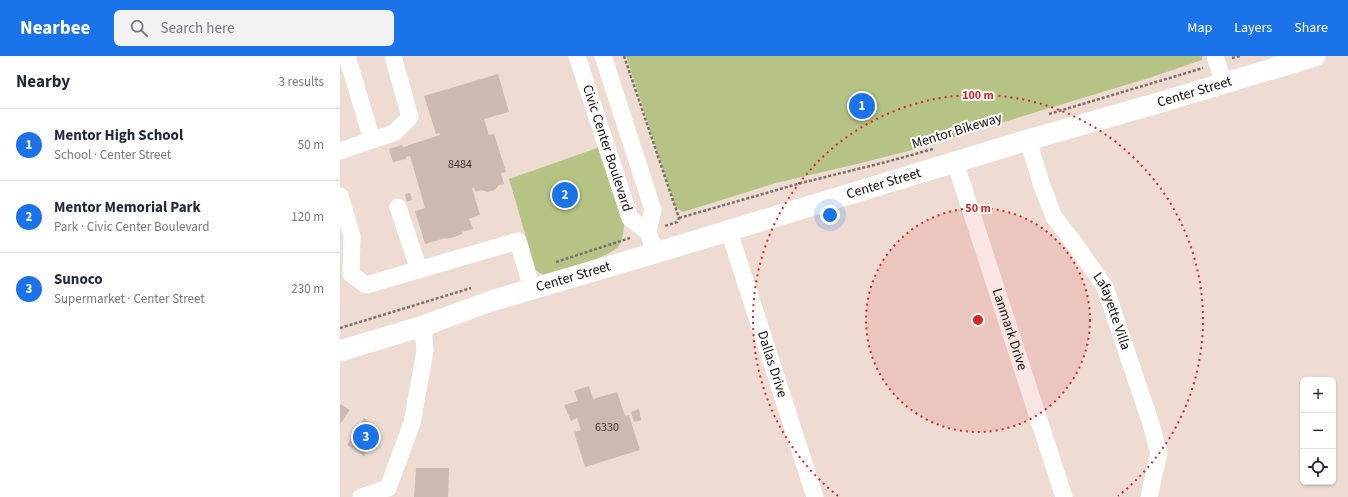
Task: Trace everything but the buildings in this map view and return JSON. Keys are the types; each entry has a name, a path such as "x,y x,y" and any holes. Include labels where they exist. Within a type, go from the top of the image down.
{"main road":[{"name":"Center Street","path":"340,351 422,326 491,301 729,231 1028,140 1224,84 1315,56"}],"street":[{"path":"347,56 372,140"},
{"path":"340,151 394,133 410,117 393,56"},
{"name":"Civic Center Boulevard","path":"577,56 630,218 648,232 653,210 603,56"},
{"path":"1216,60 1224,84"},
{"name":"Lafayette Villa","path":"1028,140 1042,186 1054,217 1105,287 1151,424 1159,453 1149,497"},
{"name":"Lanmark Drive","path":"955,162 1064,497"},
{"path":"340,196 352,236 351,274 366,285 518,241 532,289"},
{"path":"398,207 419,270"},
{"name":"Dallas Drive","path":"729,231 816,497"},
{"path":"648,232 655,253"},
{"path":"361,497 388,488 412,423 425,351 422,326"}],"path":[{"path":"624,56 679,218 677,222"},
{"path":"1043,116 1216,60 1240,56"},
{"name":"Mentor Bikeway","path":"679,218 801,182 890,161 934,148"}],"green space":[{"path":"626,56 1202,56 1202,60 1152,77 912,150 776,183 683,212 676,208"},
{"path":"600,147 624,223 621,241 618,247 605,255 547,275 542,274 536,271 509,179"}],"place":[{"name":"Mentor High School","path":"862,106"},
{"name":"Mentor Memorial Park","path":"565,195"},
{"name":"Sunoco","path":"366,437"}]}
